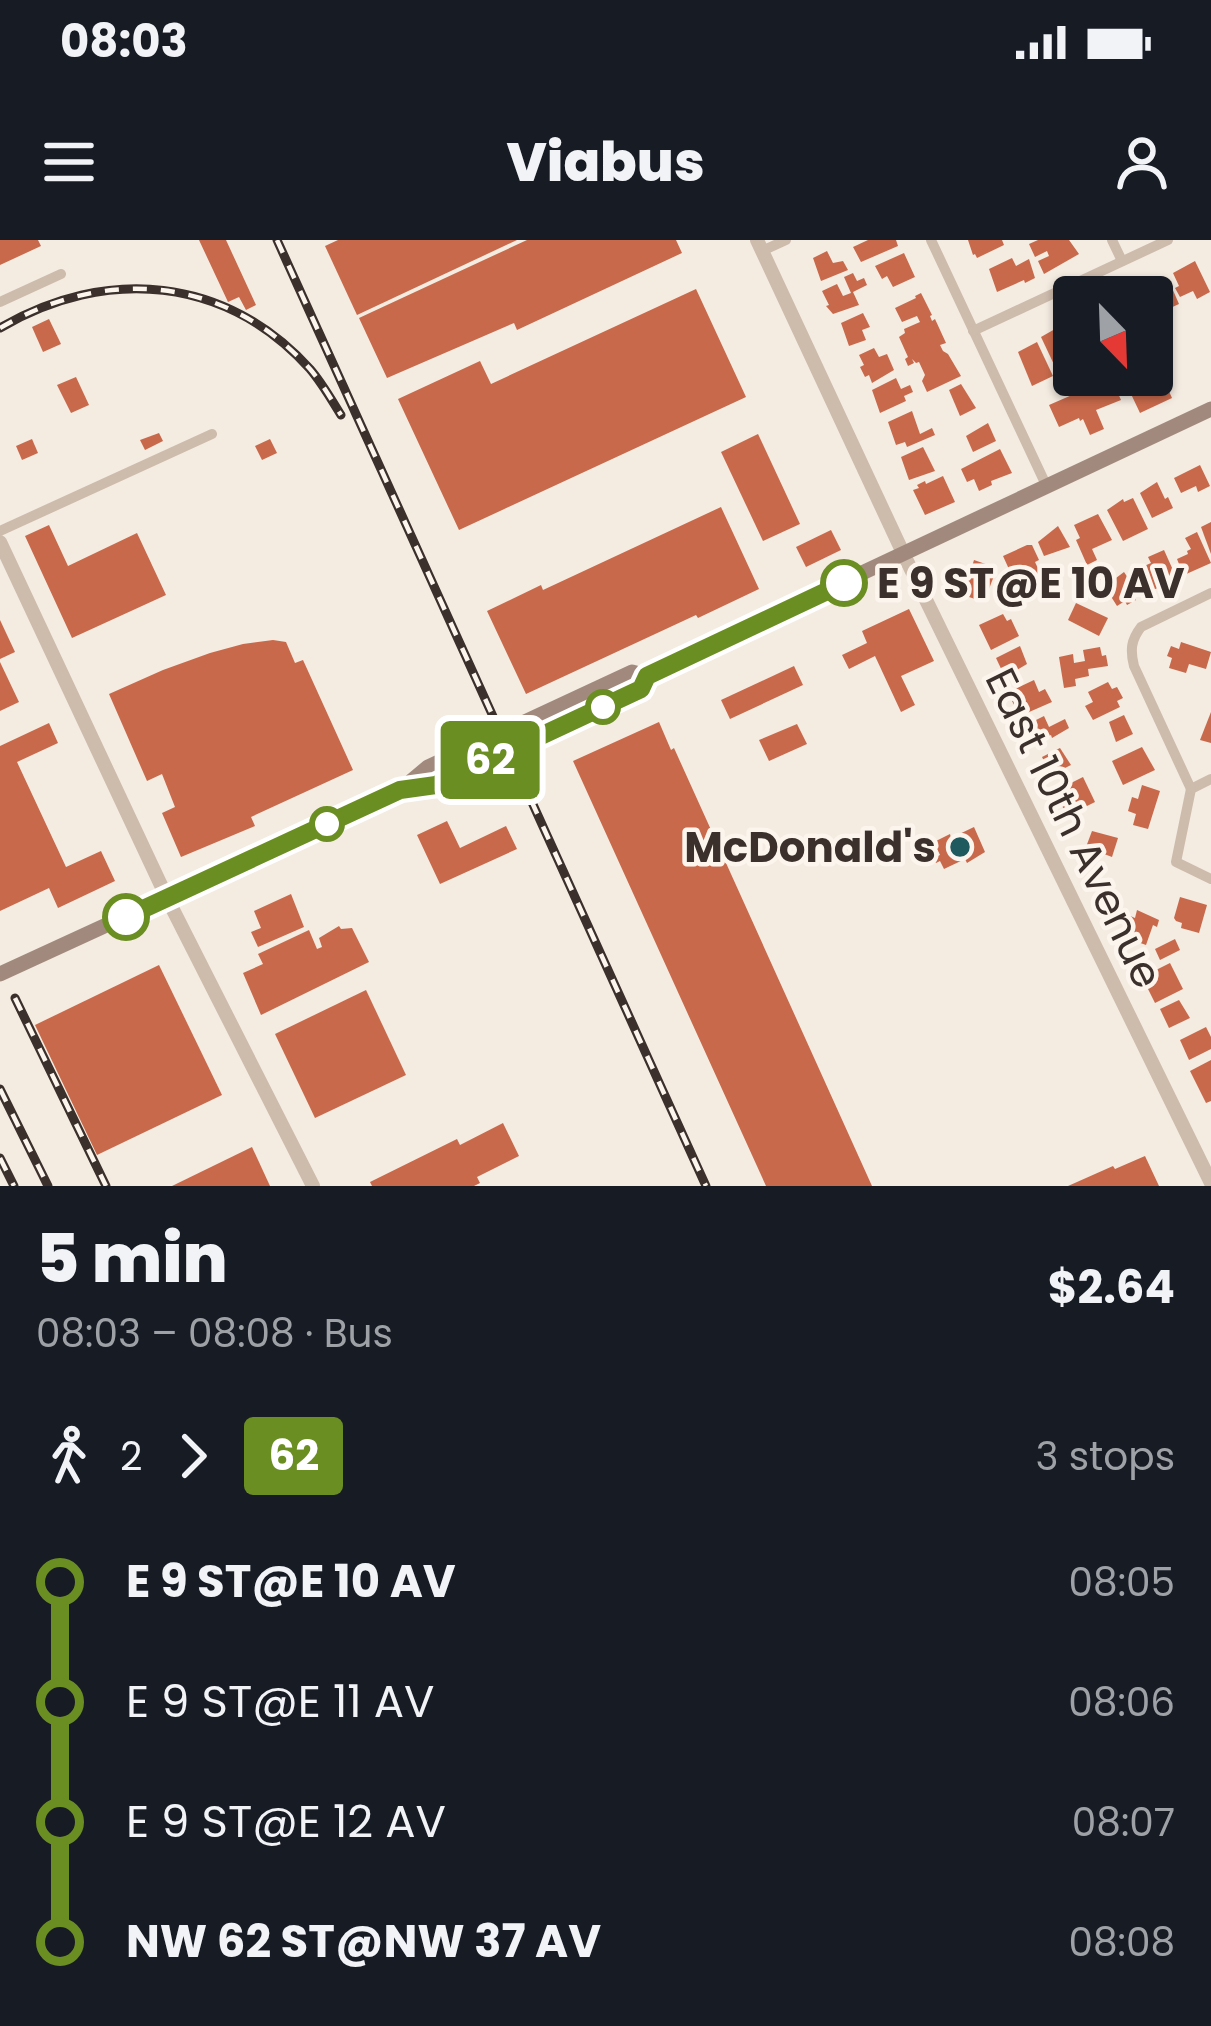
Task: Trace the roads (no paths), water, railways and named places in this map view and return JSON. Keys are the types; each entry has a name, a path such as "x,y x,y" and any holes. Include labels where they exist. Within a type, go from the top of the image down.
{"main road":[{"path":"400,790 436,785 501,755 641,689 647,676 1211,410"},
{"path":"0,974 400,790 428,766 632,672 647,676"}],"street":[{"path":"760,246 786,240"},
{"path":"931,240 1047,487"},
{"path":"1112,240 1122,261"},
{"path":"974,331 1168,240"},
{"name":"East 10th Avenue","path":"760,246 904,555 1211,1183"},
{"path":"0,302 61,274"},
{"path":"0,531 212,434"},
{"path":"0,542 167,898 313,1186"},
{"path":"1211,593 1141,627 1130,652 1191,788 1177,862 1211,879"},
{"path":"1191,788 1211,779"}],"railway":[{"path":"277,240 706,1186"},
{"path":"0,328 81,295 163,290 203,299 277,338 310,369 341,415"},
{"path":"15,998 106,1186"},
{"path":"0,1089 48,1186"},
{"path":"0,1158 14,1186"}],"place":[{"name":"E 9 ST@E 10 AV","path":"844,583"},
{"name":"McDonald's","path":"960,847"}]}
